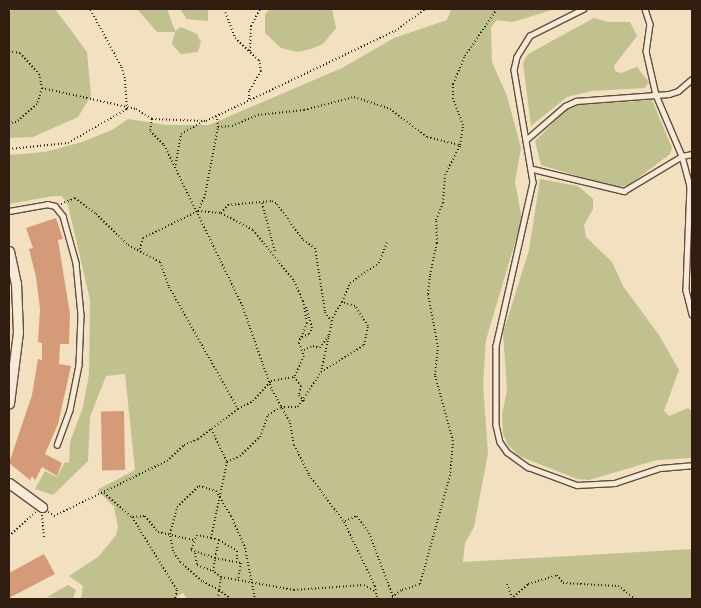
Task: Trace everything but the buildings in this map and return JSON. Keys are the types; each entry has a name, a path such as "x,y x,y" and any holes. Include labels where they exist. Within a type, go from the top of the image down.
{"street":[{"path":"9,250 16,283 18,332 9,403"},
{"path":"9,483 42,507"}],"lane":[{"path":"584,9 530,36 517,57 514,70 533,169 532,199 496,346 496,425 500,442 507,452 528,467 578,485 615,483 660,468 692,466"},
{"path":"645,9 650,24 646,51 656,95 682,156 691,194 686,290 692,314"},
{"path":"527,139 565,106 576,101 678,92 692,79"},
{"path":"533,169 624,191 682,156 692,154"},
{"path":"9,210 47,204 58,208 67,229 77,267 81,335 73,400 56,444"}],"path":[{"path":"90,9 121,66 125,78 127,109"},
{"path":"224,9 235,38 258,60 261,72 250,91 249,101"},
{"path":"250,52 251,26 260,9"},
{"path":"175,168 181,134 395,31 425,9"},
{"path":"389,599 402,590 420,584 450,476 452,441 435,375 438,332 428,294 437,243 436,220 443,203 445,175 460,145 463,125 453,98 453,84 465,56 497,9"},
{"path":"9,51 20,53 39,74 42,88 37,104 16,122 9,123"},
{"path":"42,88 80,94 127,109 136,109 152,119 206,121"},
{"path":"218,127 232,126 258,115 304,110 354,97 390,109 427,137 460,145"},
{"path":"9,149 68,142 127,109"},
{"path":"198,211 205,195 218,127 217,117"},
{"path":"152,119 150,131 164,145 198,211 242,305 281,407 290,424 294,445 309,475 344,522 377,599"},
{"path":"58,208 65,200 74,198 96,214 128,245 140,249 160,262 169,287 238,409"},
{"path":"262,203 276,255 283,269 294,280 305,306 307,323 300,339 304,350 303,360 294,377"},
{"path":"220,213 228,204 277,204 298,235 315,248 325,312 332,322"},
{"path":"140,249 143,238 198,211 220,213 253,230 276,255"},
{"path":"226,462 240,456 260,437 268,415 281,407 298,407 304,401 321,372 332,322 350,283 379,263 387,242"},
{"path":"321,372 364,345 368,326 356,306 342,302"},
{"path":"300,339 312,328 309,310 305,306"},
{"path":"304,350 313,346 320,348 329,335"},
{"path":"42,507 54,516 167,461 184,445 253,401 271,381 294,377"},
{"path":"294,377 301,386 299,395 304,401"},
{"path":"211,429 226,462 211,538"},
{"path":"231,599 220,590 202,582 180,562 173,551 170,535 177,507 198,486 209,487 220,496 244,548 255,599"},
{"path":"104,493 132,517 177,590 175,599"},
{"path":"9,536 42,507"},
{"path":"42,507 44,538"},
{"path":"132,517 145,516 158,532 193,540"},
{"path":"344,522 356,516 368,533 393,598"},
{"path":"237,562 237,551 219,540 197,535 193,540 191,550 195,553 241,563 238,580"},
{"path":"213,571 219,540"},
{"path":"195,553 197,565 213,571 221,577 294,590 364,585 375,591"},
{"path":"507,584 512,598 528,584 557,575 563,583 618,586 636,599"},
{"path":"218,599 221,577"}],"green space":[{"path":"13,9 55,9 87,52 91,96 78,117 33,137 9,138 9,12"},
{"path":"137,9 167,9 175,31 181,27 197,34 201,42 198,52 181,54 172,44 175,32 157,32"},
{"path":"180,9 208,9 208,21 187,19"},
{"path":"270,9 332,9 336,28 323,44 311,49 297,52 281,48 265,33 265,14"},
{"path":"451,9 555,9 513,22 497,20 491,27 492,62 507,96 521,148 515,182 522,219 486,340 483,384 488,453 474,527 465,543 463,562 692,549 692,599 187,599 183,593 174,599 81,599 83,586 69,576 98,557 116,535 118,527 114,507 97,490 135,470 125,374 106,376 90,417 88,461 53,495 35,489 45,471 57,477 65,462 69,463 70,442 83,407 89,374 90,300 68,205 62,196 9,204 9,155 45,152 82,142 112,130 128,119 166,125 209,125 342,68 394,38 447,20"},
{"path":"594,18 608,22 630,22 637,36 614,66 615,71 621,73 637,67 649,82 645,88 592,91 567,97 531,126 523,63 528,54"},
{"path":"652,100 672,148 670,154 630,184 617,188 541,165 535,141 567,109 578,105"},
{"path":"540,179 578,186 593,199 593,209 584,225 586,237 612,262 623,286 659,335 679,370 664,411 669,416 688,408 692,411 692,458 657,460 589,480 577,479 519,456 508,445 503,434 502,415 507,390 503,333 529,250"},
{"path":"68,585 76,590 73,599 47,597"}]}
